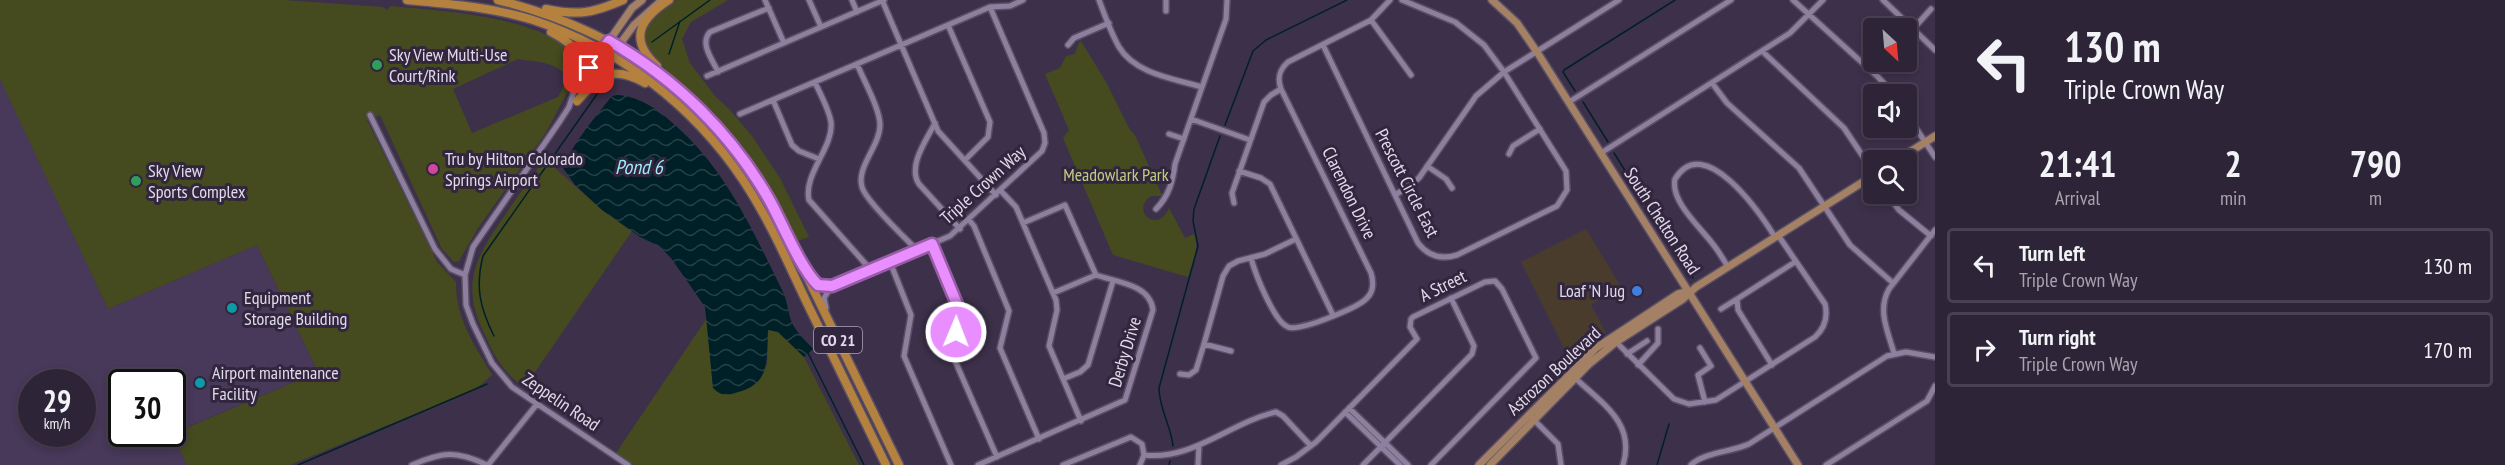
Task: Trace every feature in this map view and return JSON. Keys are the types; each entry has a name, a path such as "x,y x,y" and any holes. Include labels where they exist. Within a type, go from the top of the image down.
{"highway":[{"name":"CO 21","path":"407,0 467,6 512,15 561,31 602,50 645,77 683,110 721,149 759,207 886,465"},
{"name":"CO 21","path":"498,0 562,19 619,46 661,74 712,122 762,187 899,465"},
{"path":"498,0 575,14 599,10 623,0"},
{"path":"669,0 652,13 643,24 639,35 641,47 712,122"},
{"path":"512,15 552,33 574,48 582,67 574,90"},
{"path":"577,101 601,78 614,73 622,73 650,86 683,110"}],"main road":[{"path":"609,41 632,8 642,0"},
{"path":"611,56 634,25 652,7 663,0"},
{"name":"South Chelton Road","path":"1492,0 1517,23 1537,51 1798,465"},
{"path":"1912,150 1935,136"},
{"name":"Astrozon Boulevard","path":"1479,465 1612,336 1678,294 1689,291 1728,267 1863,181"},
{"name":"Astrozon Boulevard","path":"1572,376 1617,342 1683,299 1689,291"},
{"name":"Astrozon Boulevard","path":"1491,465 1531,417"}],"street":[{"path":"765,0 784,43"},
{"path":"809,0 821,27"},
{"path":"852,0 857,12"},
{"path":"707,76 883,0 942,136 998,193 1016,207 1053,293 1057,310 1049,346 1081,421"},
{"path":"740,114 990,7 1010,6 1023,0"},
{"path":"1099,0 1119,47 1130,61 1141,68 1202,87"},
{"path":"1166,0 1166,11"},
{"path":"1156,209 1165,199 1228,11 1227,0"},
{"path":"1234,203 1232,193 1250,140 1264,102 1281,89 1279,78 1283,66 1294,58 1371,20 1390,0"},
{"path":"1402,0 1444,16 1464,28 1484,45 1504,72 1566,171 1567,190 1576,193"},
{"path":"1395,195 1413,184 1476,96 1504,72 1619,0"},
{"path":"1569,102 1731,0"},
{"path":"1793,0 1885,84"},
{"path":"1601,153 1795,30 1823,0"},
{"path":"1883,0 1903,18"},
{"name":"Triple Crown Way","path":"832,286 950,236 1039,156 1044,147 1045,138 990,7"},
{"path":"718,72 705,43 706,36 710,32 769,8"},
{"path":"1917,25 1931,9"},
{"path":"1228,11 1236,12"},
{"path":"1371,20 1411,75"},
{"path":"1068,45 1074,38 1109,24"},
{"path":"948,25 990,122 988,137 965,160"},
{"path":"1917,31 1935,50"},
{"name":"Zeppelin Road","path":"609,41 574,90 569,107 479,237 470,255 465,275 465,295 468,313 492,363 512,387 628,465"},
{"name":"Prescott Circle East","path":"1323,45 1418,243 1427,253 1434,256 1457,255 1553,208 1563,200 1567,190"},
{"path":"1762,51 1844,128 1863,157"},
{"path":"569,107 577,101 611,56"},
{"path":"857,64 880,123 879,133 862,176 861,186 871,201 916,250"},
{"path":"1139,74 1141,68"},
{"path":"814,82 831,123 830,133 809,183 809,200 872,270"},
{"path":"1712,83 1727,103 1799,168 1856,252 1893,283"},
{"name":"Clarendon Drive","path":"1251,258 1259,280 1283,325 1298,329 1362,303 1375,292 1371,273 1281,89"},
{"path":"772,100 792,145 799,151 819,159"},
{"path":"370,115 435,249 451,269 465,275"},
{"path":"1191,119 1250,140"},
{"path":"935,123 915,166 915,175 919,184 960,229"},
{"path":"1509,154 1513,146 1540,129"},
{"path":"1917,129 1935,158"},
{"path":"1169,134 1184,139"},
{"path":"1617,342 1674,399 1689,404 1716,400 1815,337 1822,329 1826,319 1825,304 1754,205 1712,167 1702,163 1685,168 1675,179 1676,195 1728,267"},
{"path":"1427,166 1446,179 1452,188"},
{"path":"1239,171 1261,178 1270,184 1333,315"},
{"path":"1894,204 1899,210 1933,233 1893,283 1882,304 1894,353"},
{"path":"1023,223 1065,205 1096,275 1053,293"},
{"path":"969,220 974,226 1008,306 1009,311 1000,348 1039,439"},
{"path":"789,239 814,282 821,286 832,286"},
{"path":"1180,374 1189,375 1196,370 1226,269 1233,263 1265,254 1296,239"},
{"path":"932,244 959,309 952,345 953,356 997,457"},
{"path":"1432,263 1434,256"},
{"path":"890,262 911,315 904,356 951,465"},
{"path":"1721,309 1795,262"},
{"name":"Derby Drive","path":"978,465 1122,403 1128,396 1153,310 1150,298 1144,291 1096,275"},
{"path":"1063,379 1088,366 1113,281"},
{"name":"A Street","path":"1281,465 1311,446 1417,339 1410,327 1411,320 1485,282 1495,281 1536,358 1431,465"},
{"path":"832,286 825,294 824,303 841,346"},
{"path":"1363,465 1476,349 1451,298"},
{"path":"1737,299 1738,310 1772,365"},
{"path":"1638,365 1658,343 1658,328"},
{"path":"1627,354 1647,340"},
{"path":"1203,344 1231,351"},
{"path":"1700,348 1711,366 1698,375 1705,402"},
{"path":"1690,465 1703,456 1735,450 1894,353 1911,352 1935,357"},
{"path":"1572,376 1614,416 1624,430 1627,445 1623,465"},
{"path":"1826,465 1927,401 1931,398 1935,386"},
{"path":"412,465 434,456 450,454 465,456 487,465 537,404"},
{"path":"1347,410 1408,465"},
{"path":"1144,455 1160,455 1199,445 1276,412 1283,416 1311,446"},
{"path":"1531,417 1558,444 1561,465"},
{"path":"1063,465 1131,437 1142,444 1144,455 1140,465"},
{"path":"1383,444 1400,465"},
{"path":"1197,465 1199,445"}],"shaded area":[{"path":"0,75 108,309 257,245 318,372 186,428 186,369 108,369 108,447 178,447 187,465 0,465"},
{"path":"1586,229 1620,285 1591,305 1606,332 1569,359 1521,262"}],"green space":[{"path":"0,0 284,0 383,7 387,10 391,6 435,10 492,18 520,25 545,34 564,45 577,60 575,78 545,134 478,228 459,261 454,262 442,249 380,115 367,120 437,262 456,282 462,320 492,375 476,389 290,465 187,465 178,447 186,447 186,428 318,372 257,245 108,309 0,79","holes":["518,59 558,68 568,78 558,97 472,133 453,89"]},
{"path":"676,0 728,0 691,22 682,39 690,63 715,96 752,136 780,178 809,237 797,241 767,181 739,142 652,56 643,41 654,17"},
{"name":"Meadowlark Park","path":"1081,41 1106,82 1130,130 1135,135 1162,195 1152,196 1147,200 1143,207 1145,215 1156,220 1165,215 1169,208 1185,238 1194,234 1196,250 1188,277 1113,255 1063,138 1069,130 1045,74 1060,68 1066,56 1075,54"},
{"path":"545,159 602,210 632,231 524,388 500,364 493,351 477,315 472,285 479,258 486,244"},
{"path":"707,318 713,388 767,365 768,329 778,332 804,357 859,465 633,465 616,453"}],"water":[{"name":"Pond 6","path":"617,95 642,101 663,115 694,143 710,162 749,224 786,299 793,325 813,349 804,357 778,332 768,330 765,370 755,384 747,389 728,394 720,393 713,388 705,307 671,258 659,246 640,237 602,210 575,185 563,168 585,130 612,96"}],"waterway":[{"path":"652,42 710,0"},
{"path":"1225,125 1253,51 1266,40 1347,0"},
{"path":"1575,91 1563,72 1564,70 1675,0"},
{"path":"669,54 680,21"},
{"path":"494,336 480,297 479,278 483,256 602,87"},
{"path":"1583,102 1608,142"},
{"path":"1173,446 1159,388 1198,246 1193,221 1194,209 1220,136"},
{"path":"1614,153 1693,278"},
{"path":"808,353 864,465"},
{"path":"298,465 487,384"},
{"path":"1657,465 1669,424"},
{"path":"1169,465 1170,461"}],"place":[{"name":"Sky View Multi-Use Court/Rink","path":"377,65"},
{"name":"Tru by Hilton Colorado Springs Airport","path":"433,169"},
{"name":"Sky View Sports Complex","path":"136,181"},
{"name":"Loaf 'N Jug","path":"1637,291"},
{"name":"Equipment Storage Building","path":"232,308"},
{"name":"Airport maintenance Facility","path":"200,383"}],"route":[{"path":"589,68 609,41 661,74 684,94 719,129 749,168 762,187 814,282 818,285 832,286 932,244 959,309 956,332"}]}
